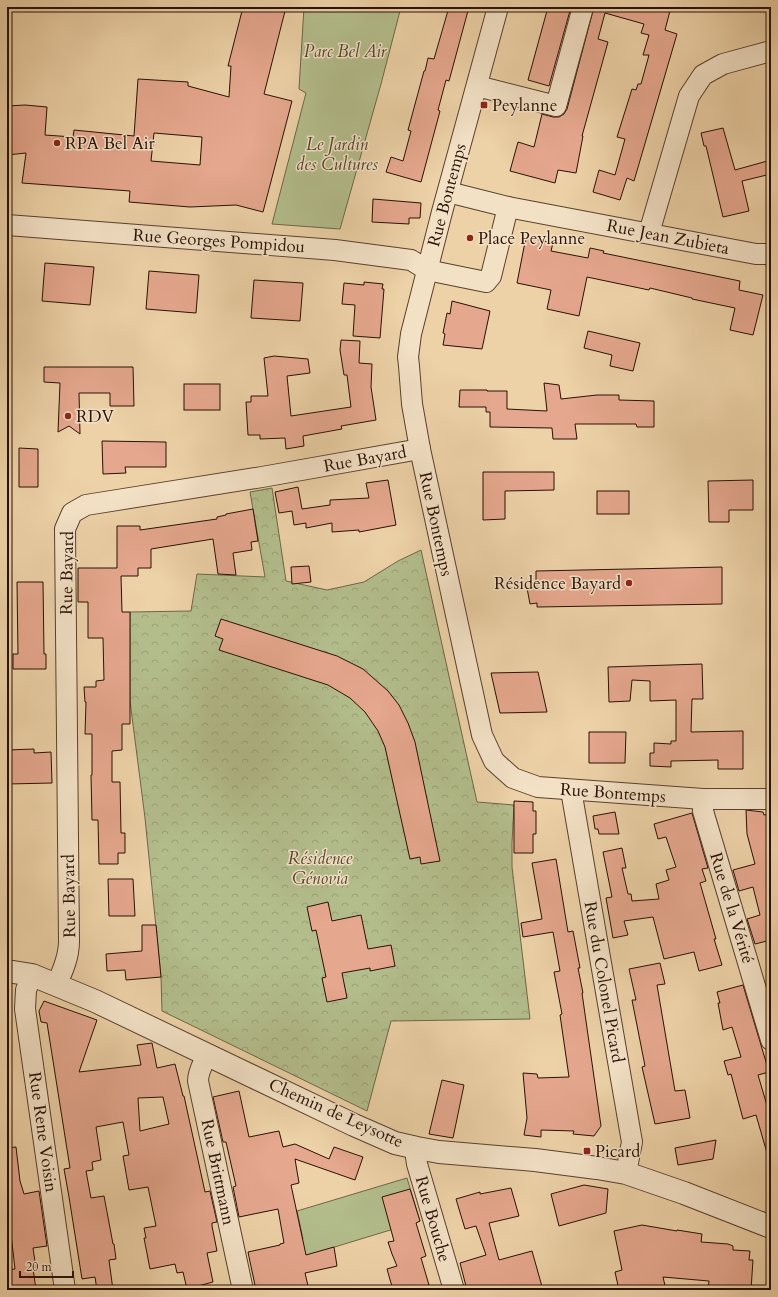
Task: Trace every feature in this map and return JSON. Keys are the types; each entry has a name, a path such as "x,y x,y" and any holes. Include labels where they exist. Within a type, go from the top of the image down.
{"street":[{"name":"Rue Bontemps","path":"498,7 427,270 411,334 408,357 412,404 420,449 482,735 494,761 514,778 538,787 703,799 771,799"},
{"path":"477,86 556,106 583,7"},
{"path":"649,233 689,96 703,75 722,64 771,51"},
{"name":"Rue Jean Zubieta","path":"448,192 508,207 756,254 771,254"},
{"name":"Rue Georges Pompidou","path":"7,225 335,250 411,260 427,270 486,282 491,276 508,207"},
{"name":"Rue Bayard","path":"56,985 64,968 70,941 65,529 72,513 86,505 262,477 420,449"},
{"name":"Rue du Colonel Picard","path":"571,790 632,1142 626,1173"},
{"name":"Rue de la Vérité","path":"703,799 703,811 771,1040"},
{"name":"Chemin de Leysotte","path":"7,957 32,975 120,1012 207,1055 395,1143 439,1152 597,1168 626,1173 771,1227"},
{"name":"Chemin de Leysotte","path":"7,971 32,975"},
{"name":"Rue Rene Voisin","path":"32,975 26,990 25,1009 66,1290"},
{"name":"Rue Brittmann","path":"207,1055 198,1075 198,1082 243,1290"},
{"name":"Rue Bouche","path":"417,1148 417,1164 454,1290"}],"green space":[{"name":"Parc Bel Air","path":"304,7 401,7 340,229 272,224 306,93 299,89"},
{"name":"Résidence Génovia","path":"272,488 286,581 327,590 364,582 398,561 421,550 477,802 514,805 512,867 530,1019 391,1021 367,1111 162,1011 161,977 145,818 130,701 130,612 191,611 197,574 265,577 250,492"},
{"path":"407,1178 420,1221 328,1249 303,1267 299,1240 303,1239 297,1211"}],"building":[{"path":"243,7 286,7 264,94 292,101 263,212 236,205 190,207 129,202 130,191 22,183 26,153 7,155 7,106 25,105 47,107 45,135 73,137 74,130 134,136 138,79 188,82 188,86 229,97 231,66 228,66","holes":["154,133 202,137 200,165 151,161"]},
{"path":"449,7 469,7 449,81 446,80 438,110 440,111 421,182 386,172 391,157 403,161 411,131 408,130 424,71 428,58 434,59"},
{"path":"548,7 571,7 549,86 528,80"},
{"path":"594,7 671,7 665,30 677,34 634,181 627,178 620,200 593,192 599,170 615,175 625,139 617,137 632,89 636,90 638,84 641,84 649,55 643,55 649,35 641,33 644,24 605,13 598,39 608,42 582,136 576,173 558,170 555,183 510,171 518,142 534,147 542,114 559,117 564,114 567,109"},
{"path":"723,128 735,170 771,160 771,174 742,181 749,211 723,217 706,146 704,146 701,133"},
{"path":"373,199 421,203 420,218 409,218 409,224 372,222"},
{"path":"526,237 553,243 551,251 588,258 590,248 604,251 603,253 740,281 739,290 763,295 753,335 730,330 735,308 650,288 649,290 587,277 579,316 547,309 551,290 517,283"},
{"path":"45,263 94,267 90,305 42,301"},
{"path":"149,271 199,275 196,313 146,309"},
{"path":"254,280 303,283 300,321 251,318"},
{"path":"364,282 383,284 382,289 384,289 380,338 353,336 355,305 342,304 344,283 364,285"},
{"path":"452,301 490,311 482,349 443,345 445,334 443,333 447,313 450,314"},
{"path":"588,331 640,343 633,371 610,366 612,355 584,348"},
{"path":"341,340 360,341 359,363 372,364 371,387 376,420 341,426 342,429 303,436 304,446 286,449 285,438 260,439 260,435 248,435 246,402 251,402 251,396 268,396 264,358 274,356 308,359 310,373 287,376 291,416 351,407 347,375 344,375 340,350"},
{"path":"44,367 133,367 134,406 110,406 110,393 79,393 80,434 69,426 58,432 60,383 44,382"},
{"path":"544,383 559,385 561,399 597,395 619,395 619,400 654,401 654,427 637,427 636,424 575,424 577,439 553,439 552,428 490,427 490,412 486,412 486,407 459,407 460,390 487,390 507,391 507,409 547,411"},
{"path":"184,384 220,384 220,410 184,410"},
{"path":"102,441 166,442 166,467 125,467 126,473 103,474"},
{"path":"19,448 38,449 38,487 19,487"},
{"path":"483,472 554,472 554,490 505,491 505,519 483,520"},
{"path":"388,480 396,525 359,532 359,530 332,532 332,523 306,528 306,523 294,525 292,511 279,513 275,492 298,487 302,509 330,505 330,500 369,498 366,483"},
{"path":"753,480 753,510 729,510 729,522 709,522 708,481"},
{"path":"597,491 629,491 629,514 597,514"},
{"path":"253,509 258,541 251,542 252,550 233,553 236,575 218,574 213,539 151,549 151,568 138,568 138,576 121,576 122,612 130,612 130,724 122,724 122,750 112,751 112,782 120,782 121,833 125,833 125,853 118,853 118,864 99,864 98,820 92,820 92,734 85,734 86,702 84,687 96,687 96,681 104,680 103,638 88,638 88,602 78,602 78,568 117,568 117,526 140,526 140,530 217,519 217,517 226,514"},
{"path":"309,566 311,582 292,584 291,567"},
{"name":"Résidence Bayard","path":"722,567 722,604 537,607 537,603 530,604 527,588 536,588 536,571"},
{"path":"17,582 43,582 44,654 46,654 46,669 13,669 13,654 18,654"},
{"path":"221,619 337,656 363,669 388,691 399,705 415,742 440,861 421,864 420,857 410,859 385,747 378,731 365,712 350,698 328,685 219,650 223,639 215,636"},
{"path":"702,664 703,699 692,699 691,732 743,731 743,769 718,769 718,760 671,761 671,767 650,766 650,753 654,753 654,743 671,744 671,741 676,741 676,700 650,701 650,681 632,680 630,701 609,702 608,667"},
{"path":"538,672 547,712 500,713 491,673"},
{"path":"589,732 626,732 625,763 589,763"},
{"path":"34,749 34,753 51,752 52,783 7,784 7,750"},
{"path":"514,801 533,802 533,811 536,811 536,834 533,834 533,853 514,853"},
{"path":"746,810 763,812 764,815 771,814 771,940 755,944 747,919 760,915 753,887 739,891 733,870 755,864 747,834"},
{"path":"615,812 619,834 599,834 598,829 595,829 593,816"},
{"path":"692,813 708,868 702,869 706,881 700,883 722,965 699,971 694,952 664,959 653,917 624,921 628,935 613,938 606,898 612,897 603,852 622,848 626,868 622,868 628,894 631,894 632,901 659,899 656,884 669,880 666,870 676,867 666,837 658,839 654,824"},
{"path":"556,859 568,932 573,931 580,968 578,968 583,993 601,1126 594,1136 573,1134 574,1131 541,1130 541,1137 524,1135 527,1118 523,1073 537,1074 538,1078 569,1077 560,1015 562,1014 554,972 560,971 553,932 523,937 521,923 542,919 532,863"},
{"path":"108,879 133,879 135,916 109,916"},
{"path":"328,902 332,921 361,915 368,949 391,945 395,966 370,971 370,968 342,973 347,998 327,1002 322,978 326,977 316,930 312,931 307,907"},
{"path":"142,925 156,925 161,977 126,980 125,970 107,971 106,954 142,951"},
{"path":"660,963 665,984 657,985 675,1091 685,1090 690,1118 655,1124 642,1067 645,1066 632,1000 636,1000 629,969"},
{"path":"743,985 769,1072 758,1075 771,1119 771,1153 767,1153 756,1115 743,1119 731,1074 728,1075 724,1061 741,1057 732,1027 723,1030 718,1003 720,1003 717,992"},
{"path":"44,1001 97,1020 79,1072 141,1065 137,1045 152,1043 157,1068 175,1064 184,1096 205,1192 210,1191 217,1222 212,1223 212,1226 217,1251 207,1253 213,1282 187,1289 183,1272 177,1273 175,1264 150,1269 144,1238 146,1238 144,1228 156,1226 148,1187 129,1190 123,1156 129,1155 123,1122 96,1127 101,1160 92,1162 93,1170 86,1171 91,1198 104,1196 116,1259 109,1260 113,1290 97,1290 95,1277 82,1279 64,1169 70,1168 47,1023 41,1022 39,1011","holes":["163,1097 169,1124 140,1131 138,1098"]},
{"path":"442,1080 464,1085 453,1138 429,1134"},
{"path":"239,1091 249,1137 279,1131 283,1147 295,1144 329,1159 334,1147 363,1157 355,1180 295,1159 299,1183 291,1185 306,1255 334,1247 337,1266 305,1273 309,1290 256,1290 248,1252 284,1243 278,1209 239,1217 233,1187 236,1186 226,1142 223,1142 213,1097"},
{"path":"716,1140 713,1159 678,1165 675,1148"},
{"path":"16,1147 20,1181 24,1194 39,1191 47,1246 33,1248 36,1268 33,1268 36,1290 7,1290 7,1270 15,1269 9,1217 7,1218 7,1148"},
{"path":"584,1185 608,1189 606,1213 559,1226 551,1194"},
{"path":"511,1188 519,1216 489,1223 499,1260 532,1251 543,1290 467,1290 460,1263 486,1255 476,1226 465,1229 456,1199 480,1192 480,1194"},
{"path":"410,1189 420,1221 416,1223 426,1256 421,1258 429,1285 412,1290 393,1290 387,1269 397,1266 388,1242 394,1241 382,1197"},
{"path":"642,1225 702,1234 701,1242 728,1244 733,1246 733,1250 750,1251 749,1260 753,1260 751,1290 708,1290 709,1281 663,1277 666,1290 619,1290 615,1272 622,1270 614,1231"}],"place":[{"name":"Peylanne","path":"484,105"},
{"name":"RPA Bel Air","path":"57,143"},
{"name":"Place Peylanne","path":"470,238"},
{"name":"RDV","path":"68,416"},
{"name":"Résidence Bayard","path":"629,583"},
{"name":"Picard","path":"587,1151"}],"park label":[{"name":"Le Jardin des Cultures","path":"337,154"}]}
